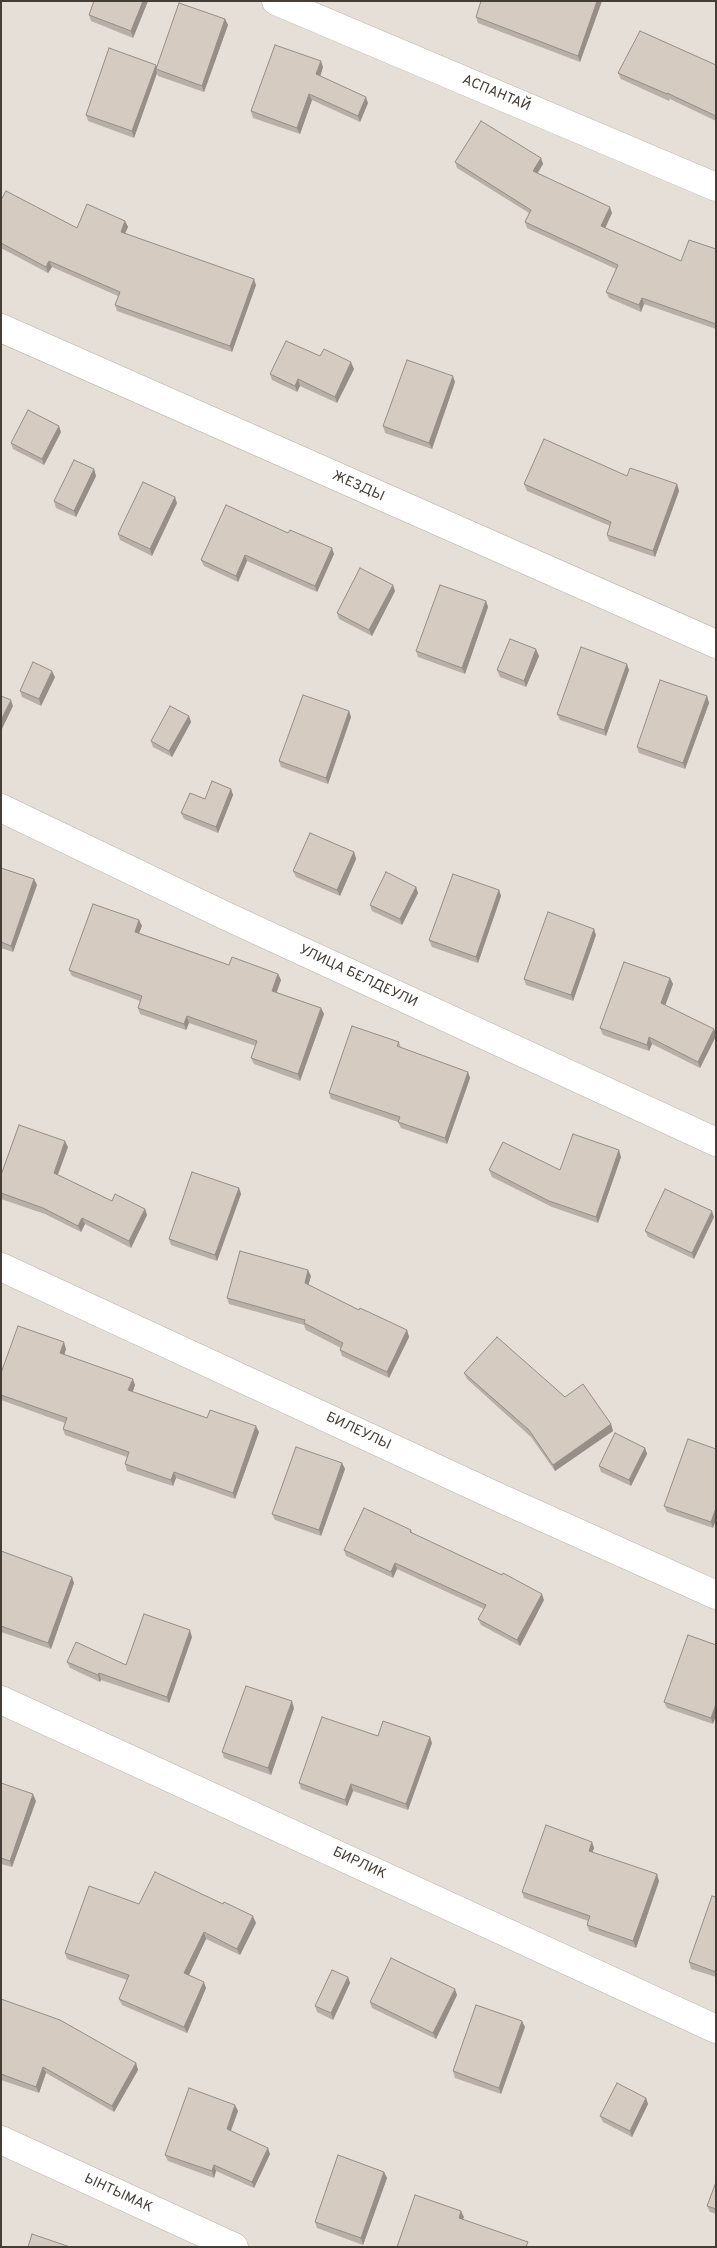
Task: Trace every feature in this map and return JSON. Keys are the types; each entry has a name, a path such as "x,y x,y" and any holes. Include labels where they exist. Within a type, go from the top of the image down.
{"street":[{"name":"АСПАНТАЙ","path":"276,1 716,187"},
{"name":"ЖЕЗДЫ","path":"1,328 716,644"},
{"name":"УЛИЦА БЕЛДЕУЛИ","path":"1,808 235,920 716,1142"},
{"name":"БИЛЕУЛЫ","path":"1,1266 500,1498 716,1595"},
{"name":"БИРЛИК","path":"1,1700 716,2029"},
{"name":"ЫНТЫМАК","path":"1,2140 234,2247"}],"shaded area":[{"path":"1,1 716,1 716,2247 1,2247"}],"building":[{"path":"94,1 143,1 131,31 89,15"},
{"path":"481,1 597,1 578,56 476,17"},
{"path":"179,3 225,19 202,86 156,69"},
{"path":"640,31 716,65 716,116 618,73"},
{"path":"275,45 321,61 316,74 366,97 358,116 309,94 297,128 251,111"},
{"path":"109,48 156,65 132,131 86,115"},
{"path":"481,121 541,158 533,171 610,207 601,226 681,261 689,240 716,249 716,324 642,298 639,305 606,292 618,265 525,222 531,210 455,162"},
{"path":"6,191 77,228 87,204 125,221 121,232 254,279 230,346 115,305 120,292 49,261 46,267 1,243 1,200"},
{"path":"286,341 320,356 324,349 351,362 335,397 298,379 295,386 270,374"},
{"path":"407,360 453,376 429,443 383,426"},
{"path":"28,410 59,426 42,459 11,443"},
{"path":"544,439 627,476 630,468 677,484 653,551 607,535 611,522 524,484"},
{"path":"74,460 94,469 74,511 54,501"},
{"path":"143,482 175,497 150,549 118,534"},
{"path":"226,505 288,533 290,530 332,548 315,586 245,555 236,576 201,560"},
{"path":"360,568 393,585 369,630 337,613"},
{"path":"440,585 486,601 462,668 416,651"},
{"path":"510,639 536,649 524,681 497,670"},
{"path":"581,647 627,664 604,730 557,714"},
{"path":"33,662 52,671 39,699 20,691"},
{"path":"660,680 707,696 683,763 637,747"},
{"path":"303,695 349,711 326,778 279,761"},
{"path":"1,696 11,700 1,720"},
{"path":"170,706 189,716 169,751 151,741"},
{"path":"212,781 231,789 216,827 181,813 190,793 205,799"},
{"path":"310,833 354,852 337,890 293,871"},
{"path":"1,868 34,879 11,946 1,942"},
{"path":"386,872 416,887 400,919 370,905"},
{"path":"453,874 499,890 476,957 429,940"},
{"path":"93,904 139,920 135,932 229,965 232,957 278,974 272,991 321,1008 298,1074 251,1058 257,1041 187,1016 184,1024 138,1008 142,996 69,970"},
{"path":"548,912 594,929 571,995 524,979"},
{"path":"624,962 670,978 661,1003 714,1029 698,1062 649,1037 647,1045 600,1028"},
{"path":"352,1026 399,1042 397,1046 468,1072 445,1138 398,1122 400,1117 329,1093"},
{"path":"19,1125 65,1141 54,1173 112,1201 115,1194 145,1209 129,1241 82,1218 78,1226 43,1208 1,1193 1,1175"},
{"path":"573,1134 619,1150 596,1217 549,1201 489,1170 503,1142 560,1170"},
{"path":"192,1172 239,1188 215,1255 169,1239"},
{"path":"665,1189 712,1211 692,1253 645,1231"},
{"path":"240,1251 308,1270 305,1283 359,1310 360,1308 407,1330 387,1372 340,1350 343,1343 304,1323 305,1320 227,1298"},
{"path":"18,1326 64,1342 60,1353 133,1379 128,1390 207,1418 210,1410 256,1426 233,1493 174,1472 171,1480 125,1464 129,1452 63,1429 67,1418 1,1395 1,1373"},
{"path":"497,1337 565,1397 583,1384 611,1424 553,1465 529,1430 464,1373"},
{"path":"615,1433 645,1448 629,1480 599,1466"},
{"path":"688,1439 716,1449 716,1508 711,1522 664,1506"},
{"path":"296,1447 342,1463 319,1530 272,1514"},
{"path":"364,1508 411,1530 410,1532 502,1575 503,1573 542,1594 517,1640 478,1619 486,1605 395,1563 391,1572 344,1550"},
{"path":"1,1551 72,1577 48,1643 1,1626"},
{"path":"144,1614 190,1630 167,1697 99,1673 98,1675 67,1662 76,1642 126,1665"},
{"path":"688,1635 716,1645 716,1704 711,1718 664,1702"},
{"path":"246,1686 292,1701 268,1768 222,1752"},
{"path":"322,1717 378,1736 383,1721 430,1737 406,1804 351,1784 345,1800 299,1783"},
{"path":"1,1783 33,1794 10,1861 1,1858"},
{"path":"546,1825 592,1842 589,1851 657,1874 633,1941 587,1925 590,1916 522,1892"},
{"path":"155,1872 253,1916 237,1949 204,1932 184,1973 204,1982 184,2027 119,1999 129,1975 65,1953 89,1886 139,1904"},
{"path":"712,1896 716,1897 716,1972 689,1962"},
{"path":"391,1958 455,1989 433,2033 370,2002"},
{"path":"332,1970 348,1977 331,2013 315,2006"},
{"path":"1,1999 60,2020 136,2063 112,2106 43,2067 36,2087 1,2074"},
{"path":"476,2005 522,2021 499,2088 453,2071"},
{"path":"617,2083 646,2098 630,2131 600,2116"},
{"path":"189,2088 235,2105 227,2129 268,2148 252,2182 214,2165 212,2171 165,2155"},
{"path":"338,2155 384,2172 361,2238 315,2222"},
{"path":"716,2182 716,2209 707,2206"},
{"path":"415,2195 461,2211 459,2218 528,2242 526,2247 397,2247"},
{"path":"32,2234 70,2247 28,2247"}]}
